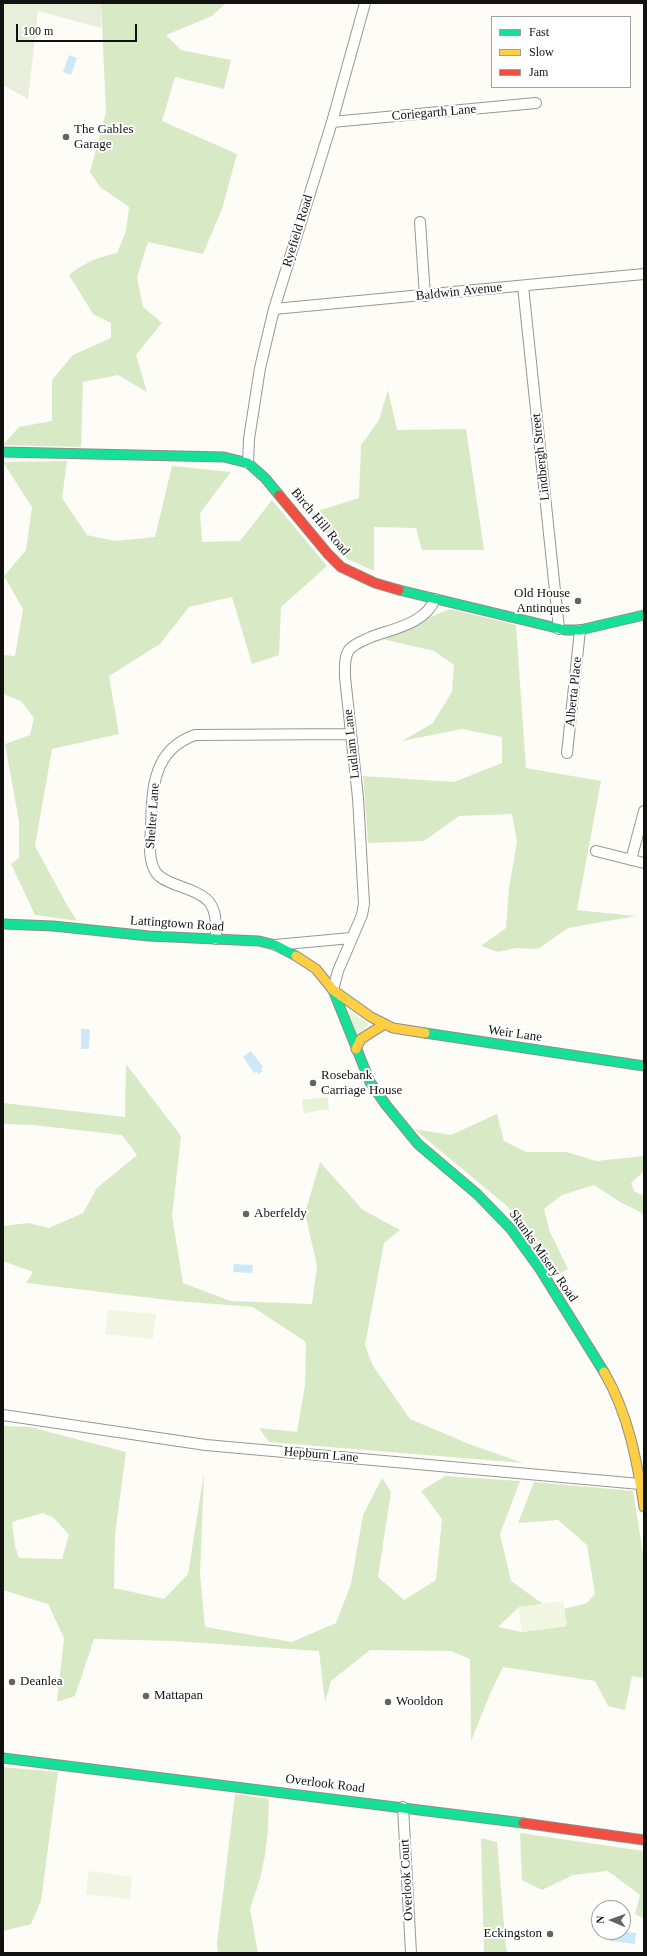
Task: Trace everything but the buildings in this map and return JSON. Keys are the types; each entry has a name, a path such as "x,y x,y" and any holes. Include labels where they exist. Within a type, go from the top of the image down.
{"street":[{"name":"Ryefield Road","path":"248,463 249,439 260,368 274,309 332,122 365,3"},
{"name":"Coriegarth Lane","path":"332,122 536,103"},
{"path":"420,222 425,296"},
{"name":"Baldwin Avenue","path":"274,309 425,296 644,274"},
{"name":"Lindbergh Street","path":"523,286 559,629"},
{"path":"3,452 216,457 248,463"},
{"name":"Birch Hill Road","path":"248,463 265,478 328,554 341,567 375,583 559,629 580,630 644,615"},
{"name":"Ludlam Lane","path":"333,990 338,971 362,915 365,891 345,677 345,659 349,650 357,643 418,619 427,613 435,599"},
{"name":"Alberta Place","path":"567,752 580,630"},
{"name":"Shelter Lane","path":"216,940 216,918 210,902 193,891 162,879 156,872 152,863 150,848 152,793 155,778 165,756 176,744 195,735 351,734"},
{"path":"631,860 644,811"},
{"path":"596,851 644,863"},
{"name":"Lattingtown Road","path":"3,924 21,923 149,936 259,941 275,945 304,960 316,968 333,990"},
{"path":"275,945 351,938"},
{"name":"Weir Lane","path":"333,990 382,1024 393,1028 422,1034 644,1066"},
{"name":"Skunks Misery Road","path":"333,990 370,1082 403,1128 418,1144 498,1213 511,1229 540,1269 610,1382 625,1419 636,1456 644,1507"},
{"path":"356,1048 361,1039 382,1024"},
{"name":"Hepburn Lane","path":"3,1415 206,1445 640,1484"},
{"name":"Overlook Road","path":"3,1758 403,1807 644,1840"},
{"name":"Overlook Court","path":"403,1807 411,1953"}],"green space":[{"path":"3,3 101,3 101,28 38,11 28,99 3,85"},
{"path":"101,3 226,3 212,16 166,35 181,50 231,60 224,89 175,77 162,121 237,154 222,209 203,254 148,242 137,277 143,307 162,323 136,355 147,392 118,375 83,382 81,447 3,445 19,427 52,421 52,380 73,355 111,338 111,323 93,314 69,275 92,261 117,253 126,231 129,207 100,187 90,172 106,112"},
{"path":"388,390 397,430 466,429 484,550 422,550 416,528 374,527 374,571 343,557 311,513 359,498 361,445 379,420"},
{"path":"67,461 62,498 87,535 115,541 155,537 172,466 231,472 200,513 202,542 240,541 272,500 327,566 281,607 279,655 252,664 232,597 189,607 160,644 109,676 119,734 52,749 35,846 77,921 35,915 11,864 19,858 19,821 5,744 30,735 34,718 21,701 3,694 3,655 15,656 23,609 4,576 26,550 32,507 3,462"},
{"path":"450,609 516,625 526,768 601,781 577,910 636,916 568,928 538,949 516,948 498,952 481,946 506,928 509,888 517,842 512,814 459,816 424,841 368,843 363,776 454,782 502,763 502,737 462,729 402,741 433,723 452,692 454,665 434,651 378,638"},
{"path":"348,1010 369,1024 356,1037"},
{"path":"126,1064 181,1136 172,1216 183,1283 231,1301 312,1304 317,1266 305,1213 320,1162 363,1210 400,1230 384,1243 365,1345 373,1366 410,1419 469,1444 523,1463 269,1442 259,1428 297,1432 305,1385 306,1342 253,1307 177,1301 26,1283 33,1272 3,1261 3,1226 28,1223 49,1228 83,1213 97,1188 137,1155 122,1135 33,1125 3,1124 3,1103 125,1117"},
{"path":"328,1097 329,1109 304,1113 302,1100"},
{"path":"497,1114 504,1141 526,1152 566,1152 597,1161 644,1156 644,1171 631,1183 634,1191 644,1196 644,1214 620,1202 594,1185 562,1195 544,1209 550,1232 568,1269 555,1276 507,1206 414,1129 451,1135"},
{"path":"108,1310 156,1314 153,1339 105,1334"},
{"path":"3,1426 30,1427 126,1452 115,1535 114,1588 164,1599 188,1574 204,1473 200,1574 205,1627 292,1642 336,1623 351,1584 363,1515 382,1478 391,1492 378,1577 404,1600 436,1580 442,1519 421,1491 445,1476 520,1481 500,1534 511,1581 543,1604 518,1608 498,1627 522,1632 566,1626 564,1609 587,1603 595,1594 587,1545 558,1520 518,1523 534,1482 633,1491 644,1560 644,1678 632,1676 625,1710 608,1706 595,1681 503,1667 490,1694 471,1741 470,1659 451,1651 370,1650 331,1681 325,1703 319,1651 174,1641 94,1639 75,1696 57,1702 64,1638 48,1604 3,1590","holes":["43,1513 54,1518 69,1535 62,1559 19,1558 15,1546 12,1522"]},
{"path":"563,1601 567,1626 522,1632 518,1607"},
{"path":"3,1767 58,1772 41,1901 31,1924 3,1931"},
{"path":"235,1794 269,1799 268,1831 265,1855 260,1879 250,1909 258,1953 218,1953 217,1943"},
{"path":"520,1833 644,1851 644,1918 635,1914 640,1895 608,1871 573,1875 542,1890 522,1880"},
{"path":"481,1838 497,1842 506,1948 508,1953 484,1953"},
{"path":"89,1871 132,1877 130,1899 86,1894"}],"water":[{"path":"69,55 77,58 71,75 63,72"},
{"path":"81,1029 90,1029 89,1049 81,1049"},
{"path":"251,1051 263,1067 261,1069 263,1071 258,1074 257,1072 254,1073 243,1057"},
{"path":"234,1264 253,1265 252,1273 233,1272"},
{"path":"631,1932 636,1933 635,1944 610,1941 631,1940"}],"traffic: fast":[{"path":"3,452 224,457 248,463 265,478 279,495"},
{"path":"399,590 565,630 580,630 644,615"},
{"path":"3,924 53,926 149,936 259,941 275,945 296,956"},
{"path":"333,990 370,1082 386,1105 418,1144 477,1194 511,1229 540,1269 604,1372"},
{"path":"425,1033 644,1066"},
{"path":"3,1758 523,1823"}],"traffic: slow":[{"path":"296,956 316,969 333,990 371,1017 393,1028 425,1033"},
{"path":"356,1049 361,1039 383,1025"},
{"path":"604,1372 625,1420 635,1454 644,1507"}],"traffic: jam":[{"path":"279,495 328,554 341,567 375,583 399,590"},
{"path":"523,1823 644,1840"}],"place":[{"name":"The Gables Garage","path":"66,137"},
{"name":"Old House Antinques","path":"578,601"},
{"name":"Rosebank Carriage House","path":"313,1083"},
{"name":"Aberfeldy","path":"246,1214"},
{"name":"Deanlea","path":"12,1682"},
{"name":"Mattapan","path":"146,1696"},
{"name":"Wooldon","path":"388,1702"},
{"name":"Eckingston","path":"550,1934"}]}
